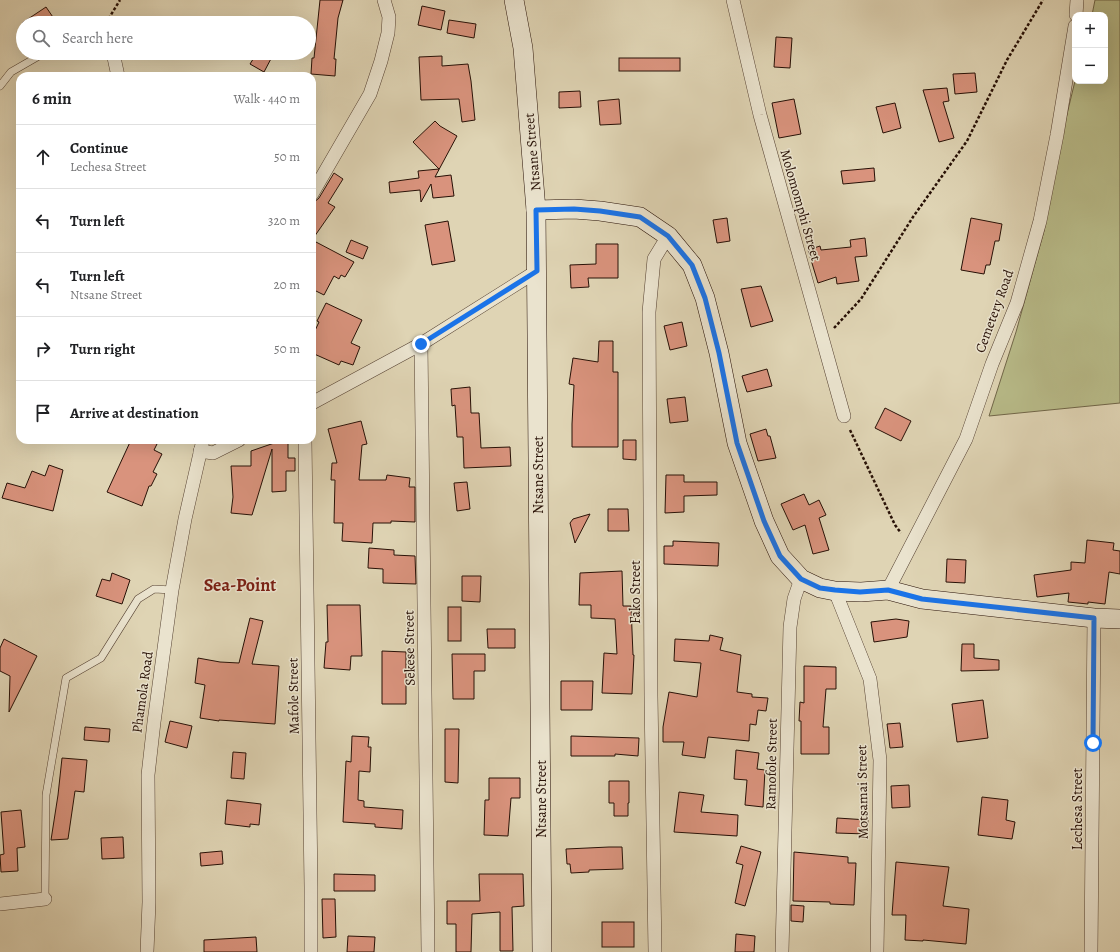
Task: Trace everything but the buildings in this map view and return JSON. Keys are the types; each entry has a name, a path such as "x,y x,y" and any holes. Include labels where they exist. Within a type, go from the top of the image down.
{"street":[{"path":"316,187 370,94 381,61 388,33 389,17 384,0"},
{"name":"Ntsane Street","path":"514,0 523,48 536,210 542,952"},
{"name":"Molomomphi Street","path":"733,0 760,115 844,416"},
{"path":"1076,12 1078,0"},
{"name":"Cemetery Road","path":"888,590 966,439 992,364 1017,303 1040,221 1057,135 1072,44"},
{"path":"115,60 117,72"},
{"path":"536,210 574,209 640,217 668,236 692,265 705,298 719,353 737,443 764,521 780,556 801,579 820,588 835,590 860,592 888,590 922,599 1094,618 1120,619"},
{"name":"Fako Street","path":"655,952 651,688 649,312 654,259 668,236"},
{"path":"316,401 421,344 537,271"},
{"name":"Sekese Street","path":"421,344 428,952"},
{"path":"201,446 213,453 231,444"},
{"name":"Mafole Street","path":"305,444 311,952"},
{"name":"Phamola Road","path":"147,952 149,902 148,776 172,590 184,519 201,446"},
{"name":"Ramofole Street","path":"782,952 790,627 794,599 801,579"},
{"name":"Motsamai Street","path":"835,590 870,679 880,760 877,952"},
{"name":"Lechesa Street","path":"1092,952 1094,618"},
{"path":"0,904 45,899"}],"lane":[{"path":"0,86 11,72 32,60"},
{"path":"45,899 46,795 66,678 101,658 138,599 154,589 172,590"}],"path":[{"path":"110,16 120,0"},
{"path":"823,339 861,299 913,217 967,141 1007,60 1043,0"},
{"path":"844,416 895,525 911,547"}],"green space":[{"path":"1095,0 1120,0 1120,403 989,416 1016,332 1044,231 1062,135 1074,84 1108,84 1108,12 1093,12"}],"district":[{"name":"Sea-Point","path":"240,585"}],"route":[{"path":"421,344 537,271 536,210 574,209 640,217 668,236 692,265 705,298 719,353 737,443 764,521 780,556 801,579 820,588 860,592 888,590 922,599 1094,618 1093,743"}]}
